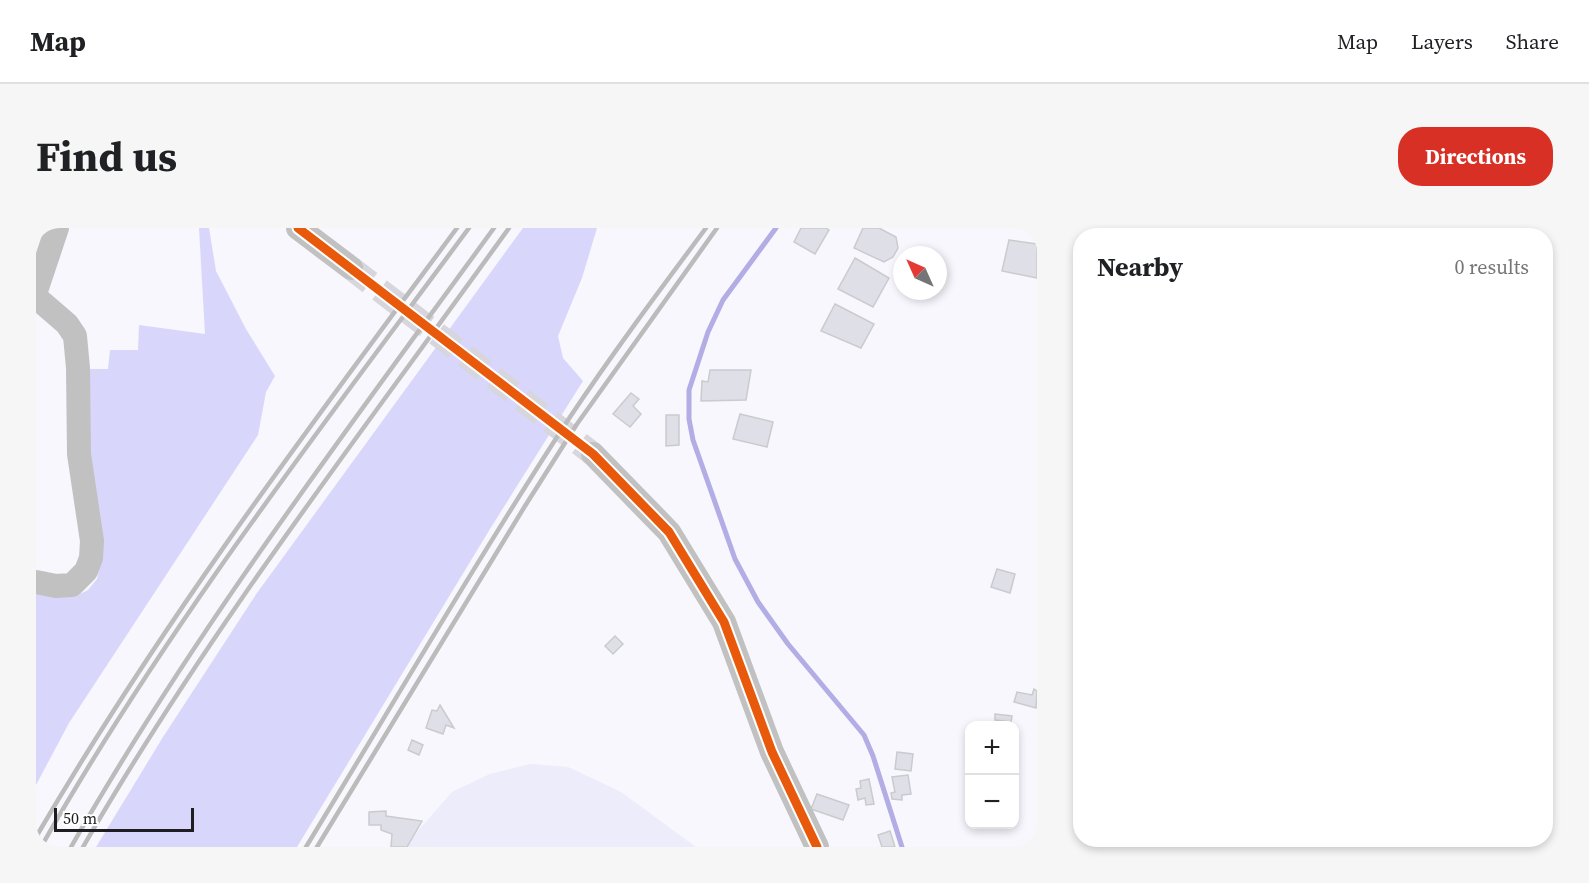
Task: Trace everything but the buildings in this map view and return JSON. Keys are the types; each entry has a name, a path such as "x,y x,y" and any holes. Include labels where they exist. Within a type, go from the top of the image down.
{"street":[{"path":"36,582 56,586 72,585 86,571 91,558 92,541 79,454 78,368 75,336 67,324 38,299 36,292 57,228"},
{"path":"298,228 351,268"},
{"path":"593,454 669,532 724,622 772,752 817,847"}],"shaded area":[{"path":"199,228 209,228 216,271 246,329 275,376 266,392 258,435 69,723 36,785 36,591 58,596 78,595 88,590 97,579 101,559 93,510 86,369 108,369 110,350 138,350 139,325 205,334"},
{"path":"523,228 597,228 582,278 558,336 563,358 583,381 490,529 297,847 96,847 163,737 257,593"},
{"path":"530,764 568,767 621,792 696,847 408,847 416,833 452,792 490,774"}],"waterway":[{"path":"776,228 723,300 708,332 689,390 689,419 693,440 735,559 758,602 788,644 864,735 902,847"}],"tunnel":[{"path":"351,268 593,454"}],"railway":[{"path":"36,837 134,679 185,602 292,451 457,228"},
{"path":"41,847 89,766 192,608 301,455 469,228"},
{"path":"71,847 119,766 221,609 328,455 494,228"},
{"path":"83,847 131,766 234,609 509,228"},
{"path":"306,847 468,579 568,420 706,228"},
{"path":"317,847 577,424 717,228"}],"cycle path":[{"path":"298,228 593,454 669,532 724,622 772,752 817,847"}]}
